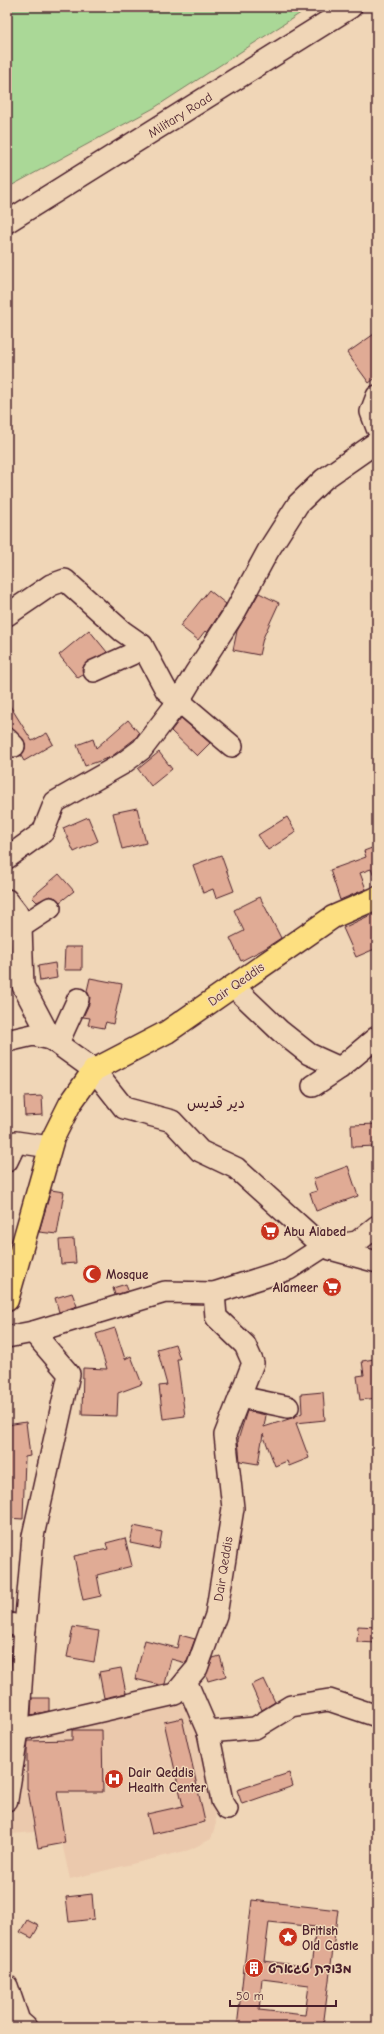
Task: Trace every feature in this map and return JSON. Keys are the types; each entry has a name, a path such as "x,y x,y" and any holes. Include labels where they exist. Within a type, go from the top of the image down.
{"main road":[{"name":"Dair Qeddis","path":"7,1298 53,1138 70,1104 94,1070 167,1032 333,917 377,898"}],"street":[{"name":"Military Road","path":"7,222 351,7"},
{"path":"377,396 372,412 377,428"},
{"path":"7,858 43,832 55,802 122,764 142,749 178,702 235,612 268,551 298,504 324,479 377,442"},
{"path":"7,615 51,585 65,580 122,631 142,645 166,690 178,702 232,746"},
{"path":"94,671 132,654 142,645"},
{"path":"7,900 17,913 21,927 23,986 55,1041"},
{"path":"21,927 50,908"},
{"path":"233,986 280,1031 309,1054 340,1068"},
{"path":"55,1041 78,999"},
{"path":"7,1041 33,1035 55,1041 94,1070 124,1108 172,1121 200,1151 236,1168 323,1247 377,1262"},
{"path":"313,1086 340,1068 377,1038"},
{"path":"7,1161 16,1142 50,1147"},
{"path":"7,1336 33,1332 165,1292 214,1293 289,1269 323,1247 357,1242 377,1226"},
{"name":"Dair Qeddis","path":"14,1743 175,1694 197,1668 216,1615 233,1508 225,1436 253,1363 245,1345 216,1317 214,1293"},
{"path":"7,1800 14,1743 16,1626 33,1536 69,1374 33,1332"},
{"path":"240,1397 288,1407"},
{"path":"186,1681 208,1732 222,1801 227,1809"},
{"path":"208,1732 256,1728 291,1706 329,1700 377,1716"},
{"path":"7,1986 19,2021 26,2027"}],"shaded area":[{"name":"Dair Qeddis Health Center","path":"190,1699 205,1736 216,1823 211,1839 189,1850 70,1879 59,1830 11,1834 22,1735"}],"green space":[{"path":"7,7 310,7 154,108 7,188"}],"building":[{"path":"377,332 377,377 369,383 347,353"},
{"path":"209,590 226,604 207,633 205,631 198,640 180,626"},
{"path":"259,593 279,603 263,638 259,655 233,650 237,631"},
{"path":"89,630 107,652 85,664 82,669 83,675 78,678 59,655"},
{"path":"7,701 32,741 47,733 53,744 24,761 21,756 25,749 25,743 15,731 7,727"},
{"path":"181,718 210,743 197,756 171,731"},
{"path":"128,720 139,733 136,738 111,757 85,766 77,745 93,739 96,748"},
{"path":"159,752 172,769 151,786 138,769"},
{"path":"137,808 146,843 122,849 113,813"},
{"path":"88,817 98,841 74,852 63,828"},
{"path":"287,817 296,832 268,850 258,835"},
{"path":"377,846 377,882 371,869 360,873 366,889 340,900 330,870 366,857 364,851"},
{"path":"221,855 234,891 216,898 213,889 203,893 193,865"},
{"path":"59,874 74,891 60,902 56,898 50,896 37,902 32,897"},
{"path":"260,897 281,938 241,961 230,938 244,931 234,910"},
{"path":"377,912 377,948 356,957 343,928"},
{"path":"65,947 82,947 82,970 64,970"},
{"path":"55,963 57,978 40,981 38,966"},
{"path":"90,978 122,984 113,1024 106,1022 104,1028 88,1025 90,1018 83,1017 89,1004 90,997 87,991"},
{"path":"42,1096 43,1115 25,1116 24,1097"},
{"path":"377,1124 377,1146 352,1147 351,1125"},
{"path":"348,1166 358,1196 316,1211 310,1193 317,1191 313,1179"},
{"path":"51,1190 64,1192 57,1234 39,1232"},
{"path":"74,1239 76,1263 61,1264 59,1240"},
{"path":"126,1284 128,1291 115,1295 113,1288"},
{"path":"72,1293 77,1306 59,1312 55,1298"},
{"path":"115,1328 125,1359 131,1356 142,1384 118,1393 117,1416 82,1415 83,1368 107,1369 96,1334"},
{"path":"175,1344 180,1359 177,1359 185,1416 163,1419 159,1386 167,1385 157,1349"},
{"path":"374,1359 377,1372 377,1398 360,1400 357,1376 364,1375 362,1361"},
{"path":"323,1392 325,1420 296,1423 309,1458 289,1466 287,1461 275,1466 263,1434 258,1464 240,1461 238,1440 247,1411 266,1415 264,1427 292,1418 302,1413 301,1394"},
{"path":"26,1422 30,1456 25,1457 23,1519 7,1518 7,1425"},
{"path":"134,1526 162,1532 159,1549 130,1543"},
{"path":"125,1538 132,1566 97,1575 101,1596 83,1600 74,1556 108,1549 106,1543"},
{"path":"358,1626 377,1627 377,1643 357,1642"},
{"path":"73,1627 99,1631 94,1662 67,1657"},
{"path":"180,1635 195,1639 186,1663 171,1659 165,1684 160,1685 135,1679 145,1640 177,1648"},
{"path":"220,1656 226,1676 208,1681 206,1675 213,1658"},
{"path":"121,1668 126,1693 104,1698 99,1672"},
{"path":"264,1679 275,1702 262,1710 251,1685"},
{"path":"32,1698 49,1698 49,1711 31,1715"},
{"path":"182,1718 205,1822 152,1834 147,1814 183,1806 164,1722"},
{"path":"72,1730 102,1730 103,1792 57,1792 65,1843 38,1848 27,1790 28,1741 72,1740"},
{"path":"289,1773 293,1786 242,1804 237,1790"},
{"path":"92,1894 94,1919 69,1922 66,1897"},
{"name":"מצודת טגארט","path":"252,1900 338,1910 323,2027 237,2027","holes":["269,1922 316,1927 311,1967 264,1961","262,1979 309,1985 305,2015 259,2010"]},
{"path":"27,1920 39,1926 32,1938 20,1932"}],"place":[{"name":"Abu Alabed","path":"270,1231"},
{"name":"Mosque","path":"92,1274"},
{"name":"Alameer","path":"332,1287"},
{"name":"Dair Qeddis Health Center","path":"114,1779"},
{"name":"British Old Castle","path":"288,1937"},
{"name":"מצודת טגארט","path":"254,1968"}],"district":[{"name":"دير قديس","path":"216,1103"}]}
